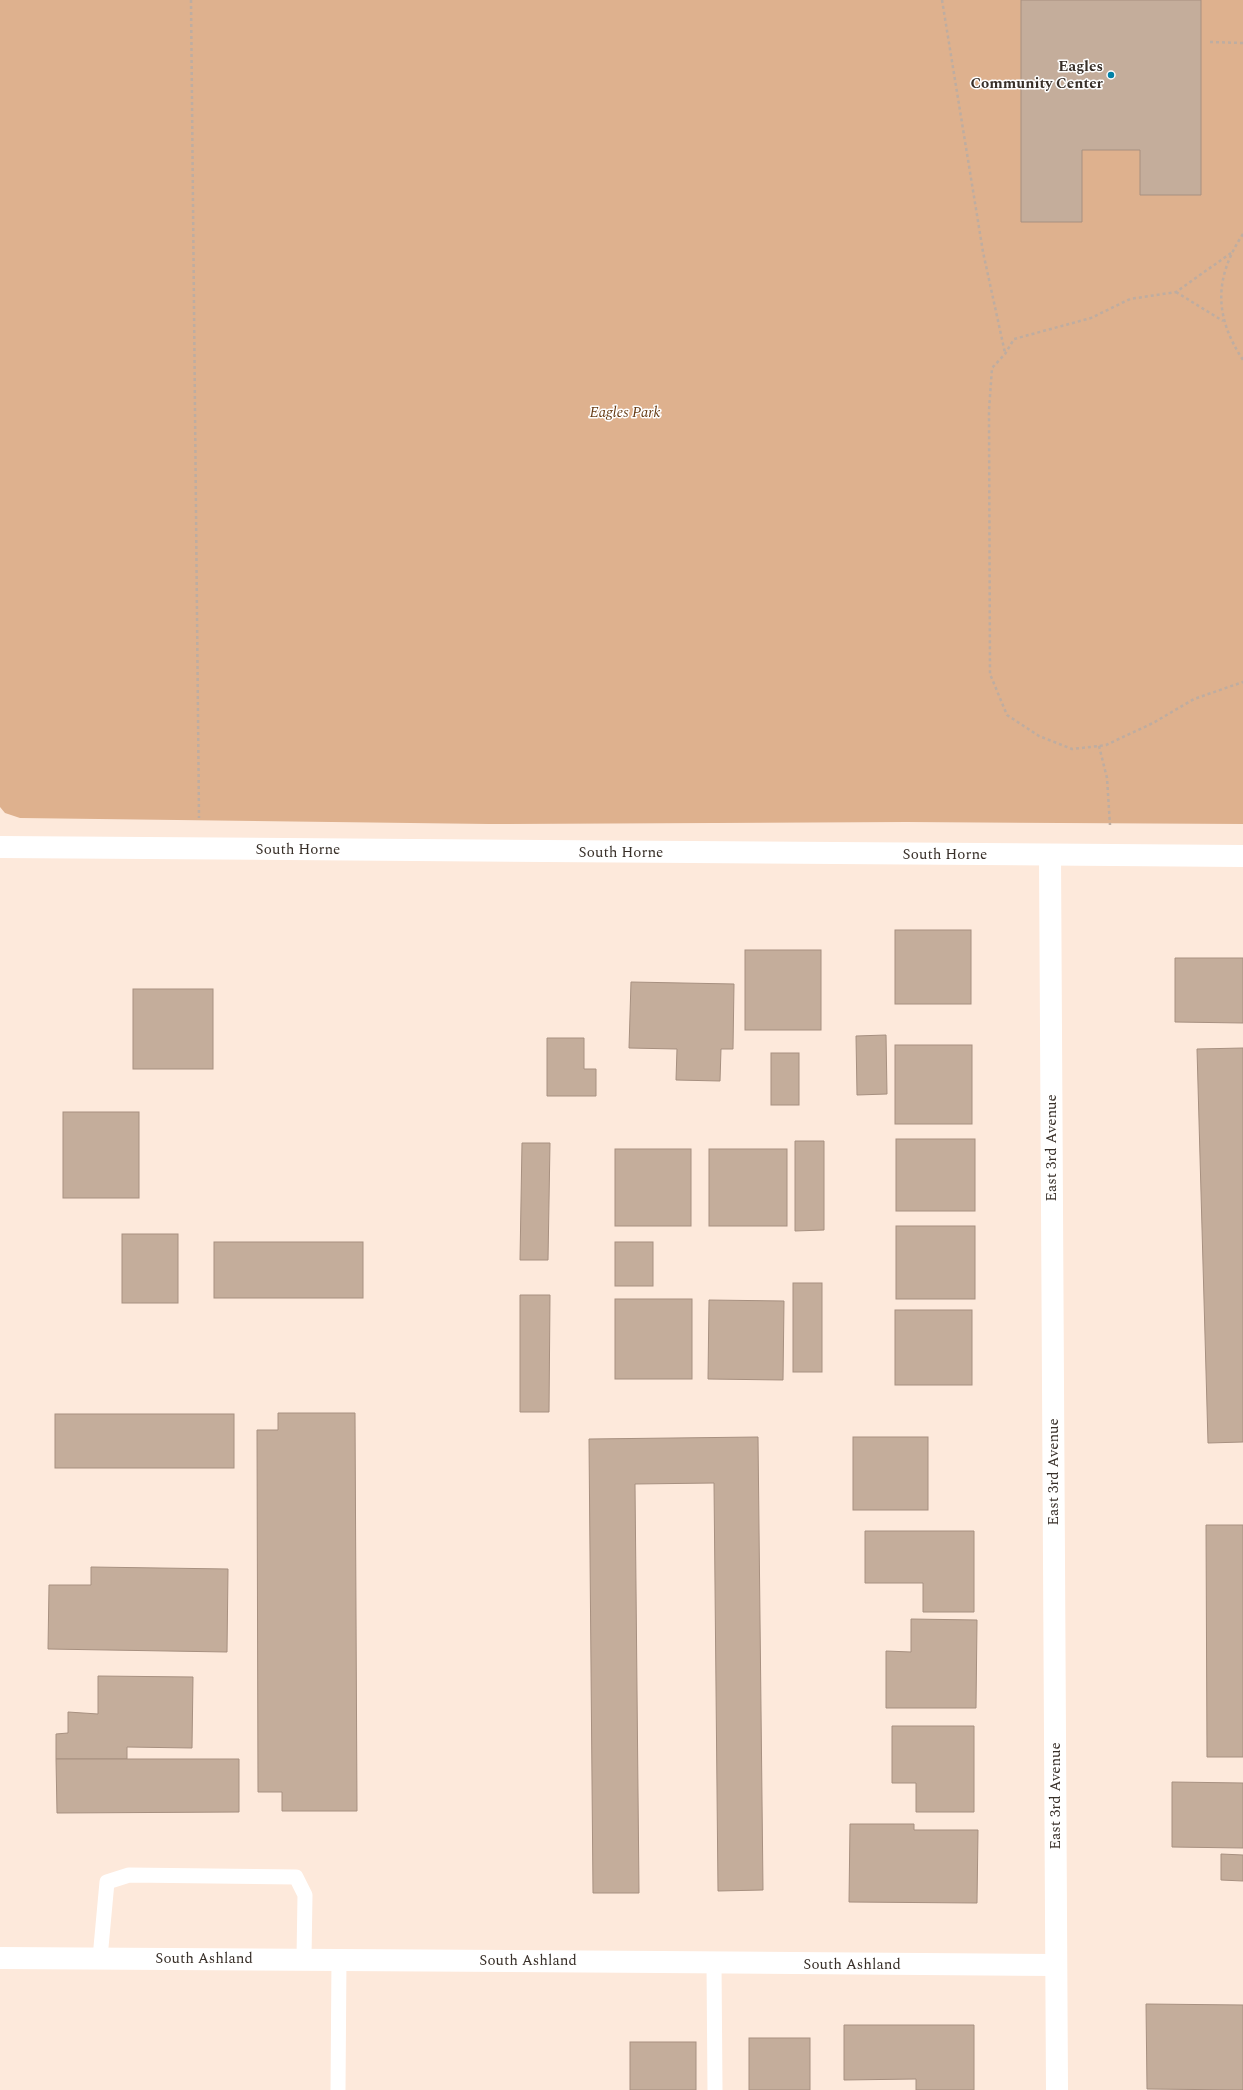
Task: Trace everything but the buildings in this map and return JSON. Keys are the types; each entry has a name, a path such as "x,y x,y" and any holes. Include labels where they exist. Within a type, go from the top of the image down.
{"street":[{"name":"South Horne","path":"0,847 1243,856"},
{"name":"East 3rd Avenue","path":"1050,855 1057,2090"},
{"name":"South Ashland","path":"0,1958 339,1958 714,1963 1056,1965"}],"lane":[{"path":"100,1958 107,1882 129,1875 296,1877 305,1895 304,1958"},
{"path":"338,2090 339,1958"},
{"path":"714,1963 715,2090"}],"path":[{"path":"191,0 199,848"},
{"path":"942,0 983,252 1005,354"},
{"path":"1210,42 1243,43"},
{"path":"1243,234 1231,253 1223,275 1221,298 1224,321 1232,343 1243,360"},
{"path":"1231,253 1176,292 1130,299 1091,318 1014,339 1005,354 992,368 988,410 990,674 1007,715 1039,736 1072,749 1106,745 1153,723 1194,698 1243,682"},
{"path":"1176,292 1224,321"},
{"path":"1099,746 1107,778 1111,855"}],"green space":[{"name":"Eagles Park","path":"0,0 1243,0 1243,824 906,822 489,824 20,818 5,813 0,807"}],"place":[{"name":"Eagles Community Center","path":"1111,75"}]}
